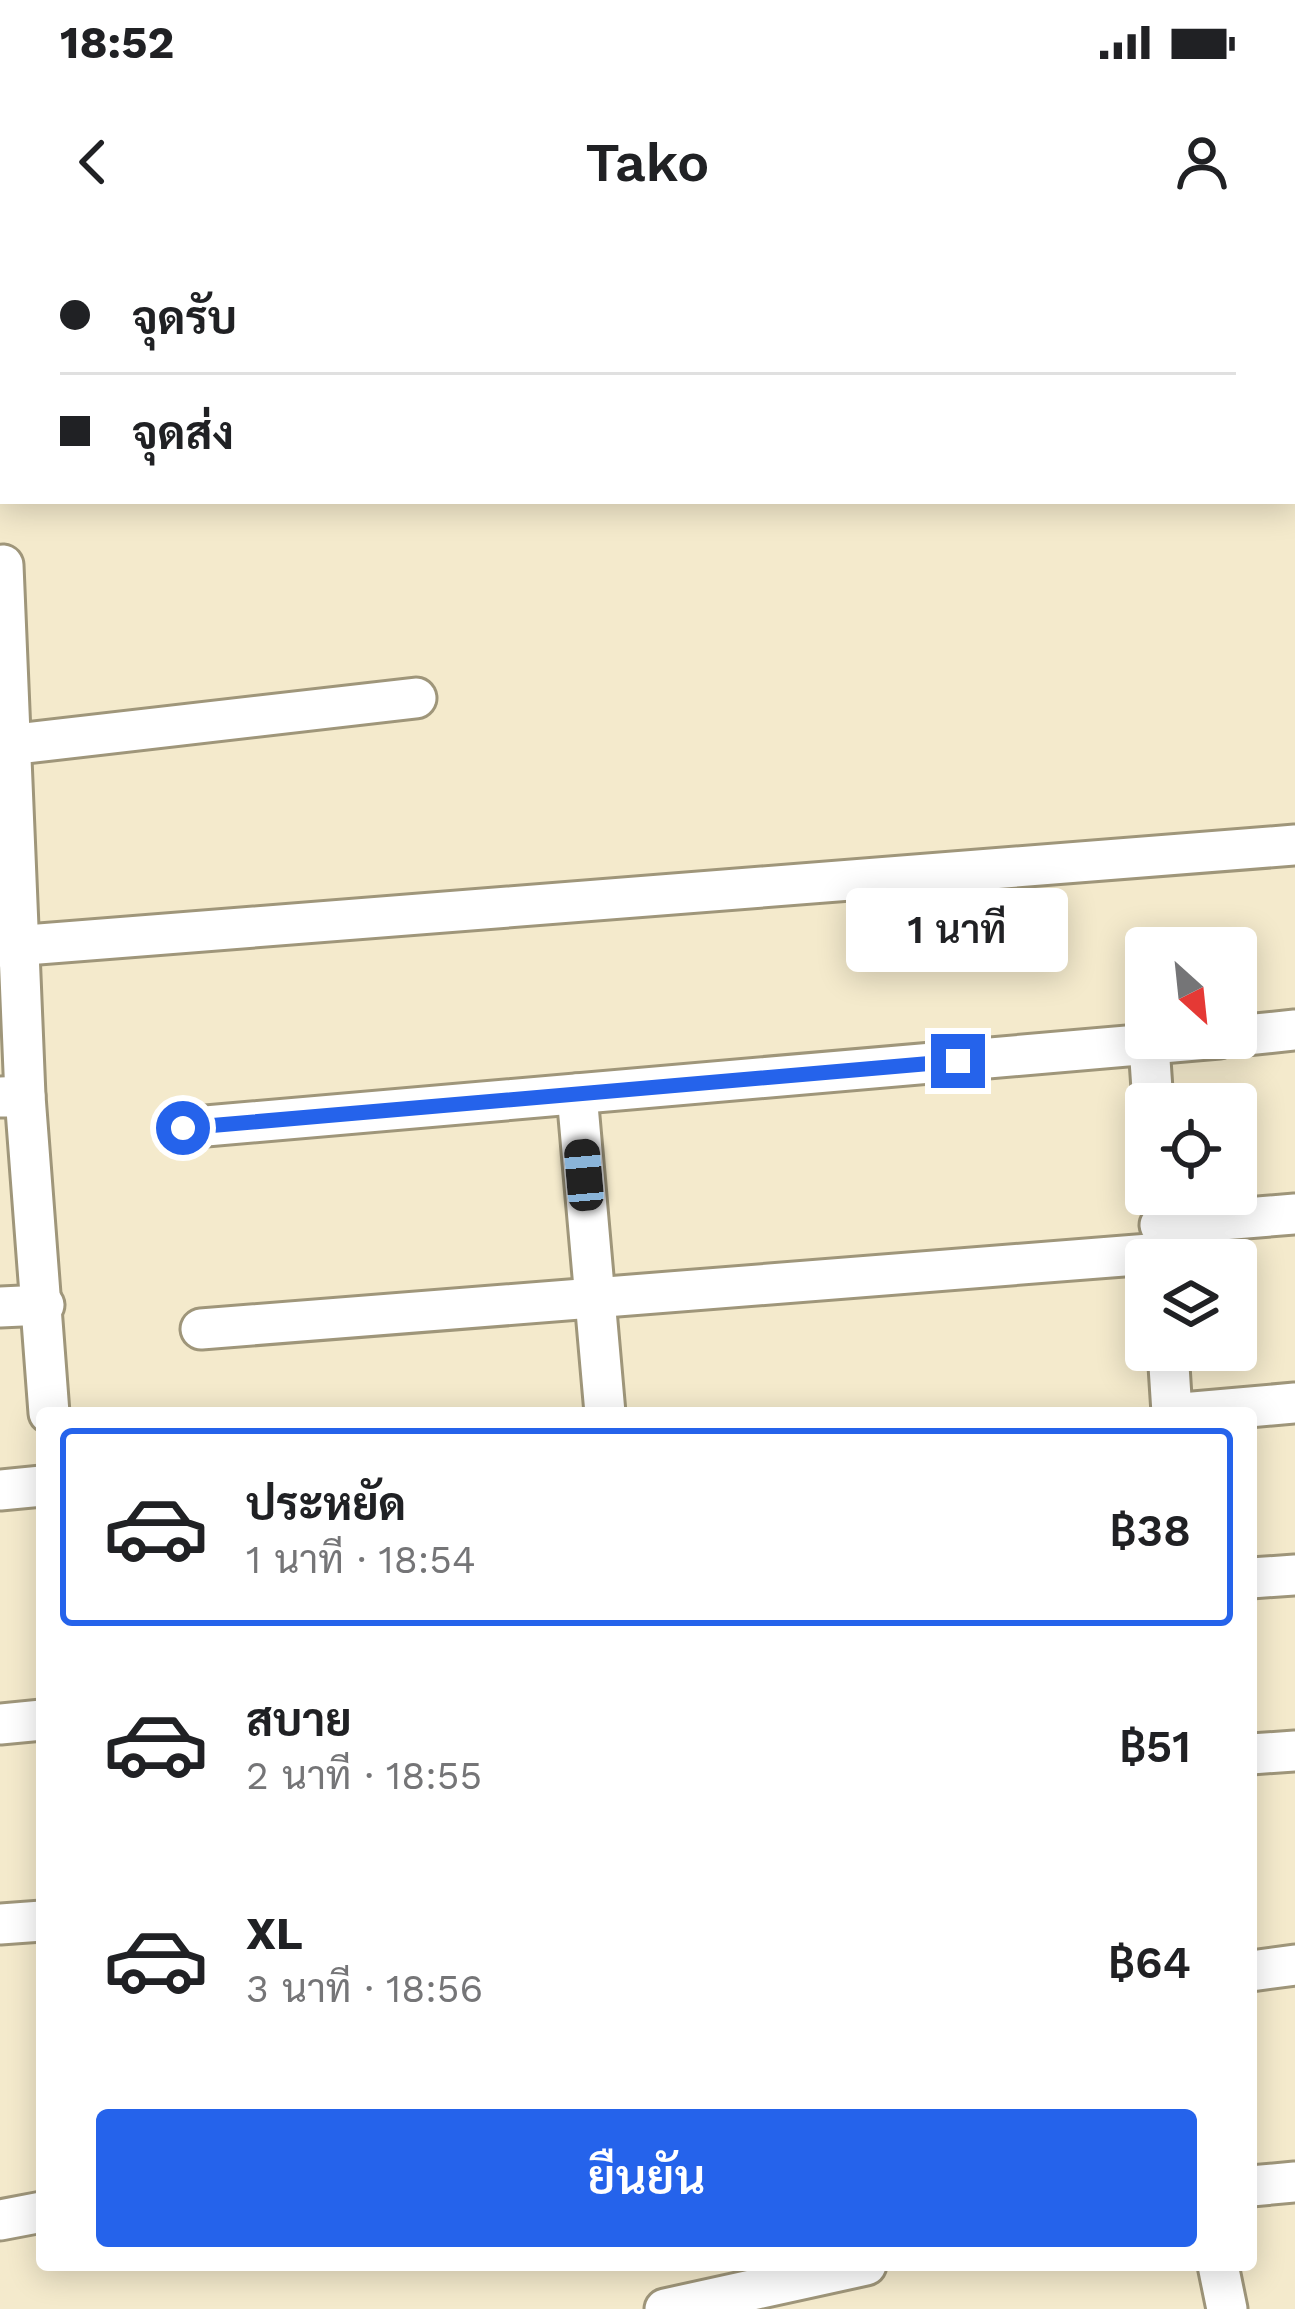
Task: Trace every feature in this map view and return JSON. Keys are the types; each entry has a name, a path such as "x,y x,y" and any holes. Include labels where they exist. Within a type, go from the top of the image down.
{"street":[{"path":"0,566 4,565 13,1096 44,1305 49,1407"},
{"path":"6,746 416,698"},
{"path":"10,946 1295,845"},
{"path":"1257,1034 1295,1030"},
{"path":"183,1128 1125,1047"},
{"path":"578,1094 604,1407"},
{"path":"201,1329 595,1298 1295,1214"},
{"path":"0,1307 44,1305"},
{"path":"1169,1371 1172,1407"},
{"path":"1250,1407 1295,1403"},
{"path":"0,1490 36,1487"},
{"path":"1257,1578 1295,1575"},
{"path":"0,1724 36,1721"},
{"path":"1257,1754 1295,1751"},
{"path":"0,1924 36,1922"},
{"path":"1257,1970 1295,1965"},
{"path":"1257,2185 1295,2182"},
{"path":"0,2220 36,2213"},
{"path":"665,2309 839,2271"},
{"path":"1219,2271 1227,2309"}],"route":[{"path":"183,1128 958,1061"}]}
